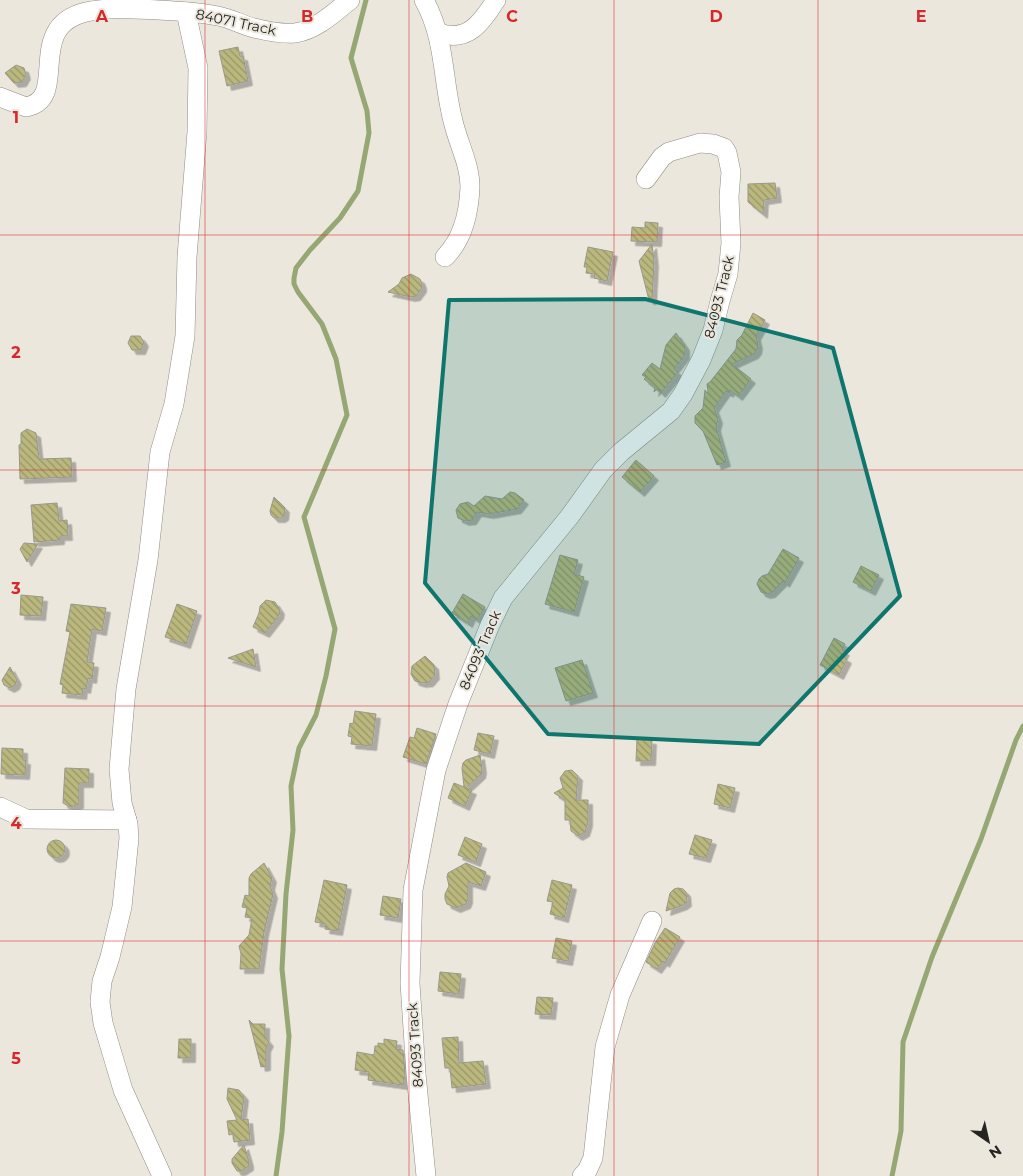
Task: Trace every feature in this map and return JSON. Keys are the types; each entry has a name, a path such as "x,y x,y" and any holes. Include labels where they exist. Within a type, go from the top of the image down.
{"street":[{"name":"84071 Track","path":"0,97 26,107 36,104 46,91 50,48 60,24 86,12 125,9 186,12 220,16 254,28 296,33 330,16 350,0"},
{"path":"424,0 439,33 453,121 469,172 470,188 467,212 460,238 445,257"},
{"path":"439,33 449,37 461,36 484,20 496,0"},
{"path":"162,1176 123,1090 107,1038 100,1002 102,981 110,958 122,906 129,838 127,820 122,803 119,769 126,689 150,545 160,452 174,404 185,336 188,257 197,132 198,68 186,12"},
{"name":"84093 Track","path":"426,1176 416,1074 410,983 413,890 436,770 458,704 490,624 503,598 532,564 603,470 621,452 671,411 683,394 714,330 728,274 732,243 729,197 732,172 727,153 719,145 700,143 669,152 662,157 646,179"},
{"path":"0,807 26,819 127,820"},
{"path":"582,1176 587,1171 593,1158 604,1047 620,995 652,920"}],"highlighted area":[{"path":"645,299 833,348 900,596 759,744 548,734 425,583 449,300"}],"building":[{"path":"238,47 240,56 243,56 248,81 227,86 219,51"},
{"path":"16,65 24,68 26,75 22,82 14,83 5,73"},
{"path":"775,183 777,198 764,200 763,214 748,202 748,184"},
{"path":"645,222 658,223 657,242 631,241 632,227 645,228"},
{"path":"652,244 654,262 652,300 649,300 639,261"},
{"path":"588,247 613,252 607,281 594,278 595,274 586,273 587,267 584,267"},
{"path":"411,274 420,279 422,284 422,288 416,296 411,297 388,292 399,284 402,278"},
{"path":"753,313 765,320 756,336 757,350 754,354 732,364 751,379 738,396 730,390 729,393 726,391 714,408 718,419 716,427 726,462 717,465 703,431 695,423 695,416 703,408 705,390 707,393 708,391 707,384 736,349 737,340 742,335"},
{"path":"676,333 685,346 685,355 674,369 678,372 661,393 657,389 654,392 655,388 642,375 652,363 660,369 666,345"},
{"path":"131,336 140,336 144,342 141,350 132,350 128,343"},
{"path":"27,429 36,433 39,459 71,458 72,477 20,479 19,445 21,444 21,433"},
{"path":"636,460 654,476 640,492 622,477"},
{"path":"510,492 515,493 524,500 517,509 489,514 477,512 472,520 465,521 458,518 456,510 460,504 468,502 474,506 485,496 502,499"},
{"path":"274,497 285,508 284,516 281,518 274,518 271,515 270,511"},
{"path":"57,503 59,521 67,520 68,536 60,536 60,540 34,542 31,505"},
{"path":"24,543 38,544 27,562 20,549"},
{"path":"783,549 799,558 785,583 783,581 771,593 761,592 757,584 759,579 768,574"},
{"path":"560,555 578,560 574,574 584,577 574,612 545,604"},
{"path":"861,566 879,575 871,591 853,582"},
{"path":"463,594 485,607 477,620 471,616 468,623 452,613"},
{"path":"21,595 43,597 41,616 20,615"},
{"path":"266,600 275,602 280,610 279,615 265,633 253,627 260,606"},
{"path":"71,604 106,608 102,631 92,629 87,662 94,663 92,679 88,678 86,689 83,688 82,695 62,693 63,685 60,684 70,632 66,631"},
{"path":"177,604 197,611 186,644 165,637"},
{"path":"834,638 845,644 842,650 845,651 842,656 847,659 839,675 820,665"},
{"path":"253,649 256,667 228,658"},
{"path":"425,656 434,665 435,675 429,682 422,683 415,681 411,674 412,666"},
{"path":"582,660 593,693 566,701 555,668"},
{"path":"10,667 17,680 15,685 10,688 4,685 2,680"},
{"path":"355,711 376,714 372,746 351,744 352,737 348,736 350,723 353,724"},
{"path":"417,728 436,734 426,764 403,757 410,737 414,738"},
{"path":"478,733 494,736 490,754 474,750"},
{"path":"637,739 652,740 651,761 636,761"},
{"path":"2,748 23,749 23,760 26,760 25,775 1,774"},
{"path":"480,755 481,774 466,788 472,790 465,806 448,798 454,783 464,787 463,763"},
{"path":"65,768 89,769 89,783 79,783 79,804 70,807 63,803"},
{"path":"572,770 578,776 576,800 588,800 588,822 585,832 578,836 571,831 570,820 565,820 565,800 554,793 563,788 560,778 565,771"},
{"path":"718,784 735,788 730,808 714,804"},
{"path":"695,835 712,840 706,858 689,854"},
{"path":"465,837 482,844 476,862 458,855"},
{"path":"52,840 60,840 65,845 63,856 52,858 47,853 47,845"},
{"path":"264,863 272,878 270,886 273,894 264,932 259,969 240,969 241,954 239,946 249,935 252,918 245,917 247,908 242,907 245,895 249,896 249,878 251,874"},
{"path":"466,863 486,872 481,886 468,882 468,899 466,904 456,908 447,904 445,899 449,886 447,877 448,873"},
{"path":"324,880 347,885 338,931 325,929 326,924 315,922"},
{"path":"552,880 572,885 564,918 550,914 553,902 547,901"},
{"path":"678,888 686,892 687,902 666,911 670,893"},
{"path":"383,896 401,899 398,918 380,915"},
{"path":"665,928 680,937 665,963 663,961 657,969 646,962"},
{"path":"556,938 572,941 568,961 552,958"},
{"path":"440,972 461,974 459,994 438,991"},
{"path":"537,997 553,998 551,1015 535,1014"},
{"path":"249,1020 253,1024 265,1024 265,1037 269,1042 266,1048 266,1066 261,1067"},
{"path":"458,1037 459,1063 483,1061 486,1084 452,1088 450,1068 445,1068 442,1038"},
{"path":"179,1039 191,1039 191,1058 178,1058"},
{"path":"384,1039 397,1041 396,1049 403,1050 405,1075 403,1085 368,1080 369,1072 355,1070 357,1052 374,1055 375,1046 378,1046 378,1043 384,1044"},
{"path":"228,1088 239,1090 244,1096 241,1120 248,1119 250,1140 234,1142 233,1134 229,1135 227,1121 237,1120 227,1099"},
{"path":"244,1145 249,1166 241,1171 237,1171 232,1163 232,1159"}],"waterway":[{"path":"276,1176 282,1132 289,1036 282,969 286,894 293,830 291,786 299,748 316,715 335,629 304,517 347,415 336,359 322,324 298,292 294,284 294,278 296,268 340,218 358,191 369,133 367,111 351,58 366,0"},
{"path":"892,1176 901,1131 903,1042 932,957 981,839 1016,740 1023,726"}]}
